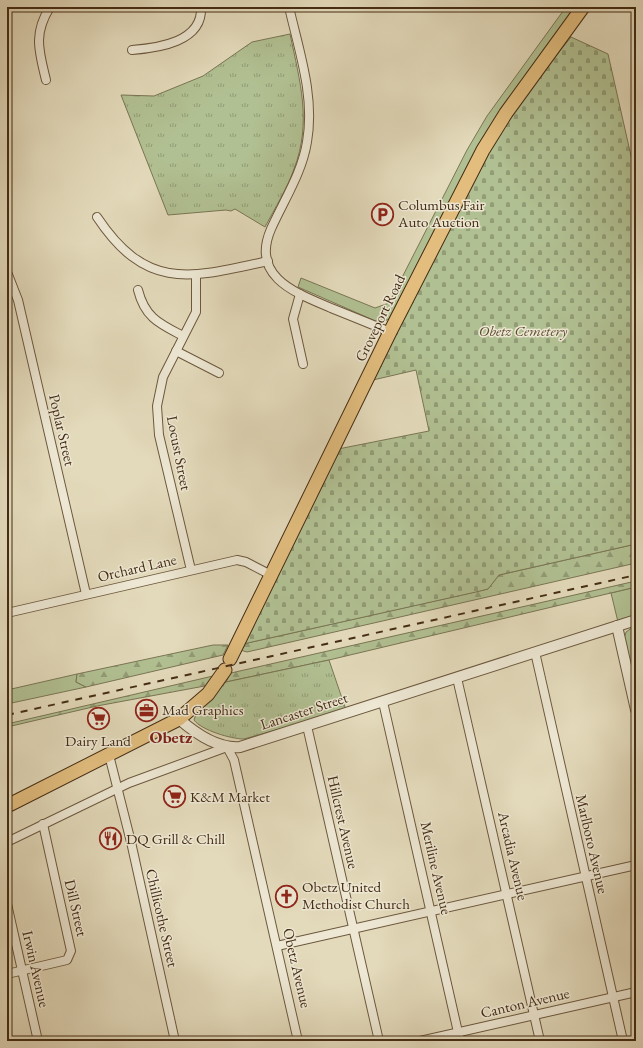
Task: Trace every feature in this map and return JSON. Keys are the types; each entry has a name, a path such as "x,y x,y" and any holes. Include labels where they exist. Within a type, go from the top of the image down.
{"main road":[{"name":"Groveport Road","path":"7,806 179,719 208,694 228,664 390,332 496,127 583,7"}],"street":[{"path":"46,80 39,51 38,34 43,18 50,7"},
{"path":"132,50 155,48 188,35 198,24 201,7"},
{"path":"289,7 306,82 310,116 307,144 303,158 296,178 268,237 266,252 268,261 277,279 300,294 390,332"},
{"path":"97,217 120,247 141,263 162,271 196,276 268,261"},
{"name":"Poplar Street","path":"7,272 18,300 86,594"},
{"name":"Locust Street","path":"191,570 158,421 157,406 163,377 196,312 196,276"},
{"path":"138,290 144,310 159,323 183,336"},
{"path":"300,294 293,319 302,364"},
{"path":"176,351 219,373"},
{"name":"Orchard Lane","path":"7,613 237,560 246,562 272,575"},
{"name":"Lancaster Street","path":"7,842 117,788 227,747 243,746 636,620"},
{"path":"617,626 636,710"},
{"name":"Marlboro Avenue","path":"534,652 623,1041"},
{"name":"Arcadia Avenue","path":"457,678 508,894 540,1041"},
{"name":"Meriline Avenue","path":"382,702 459,1037"},
{"path":"179,719 198,734 227,747"},
{"name":"Hillcrest Avenue","path":"307,726 354,929 378,1041"},
{"name":"Obetz Avenue","path":"227,747 234,760 298,1041"},
{"name":"Chillicothe Street","path":"109,755 175,1041"},
{"name":"Dill Street","path":"7,974 67,960 71,951 43,824"},
{"path":"277,946 636,865"},
{"name":"Irwin Avenue","path":"7,904 38,1041"},
{"name":"Canton Avenue","path":"420,1041 459,1037 534,1015 636,992"}],"green space":[{"path":"566,7 576,7 467,169 389,319 380,323 298,287 301,278 375,308 389,303 467,150 487,116"},
{"path":"290,34 300,85 303,118 302,135 294,169 265,227 235,209 231,211 226,210 168,215 121,95 154,96 203,76 252,42"},
{"name":"Obetz Cemetery","path":"571,37 608,54 636,178 636,544 499,575 488,589 243,644 338,449 429,431 416,370 373,380 485,155 518,103"},
{"path":"636,544 636,563 247,652 240,650 243,644 488,589 499,575"},
{"path":"636,581 636,587 329,660 226,682 231,673"},
{"path":"636,587 636,616 618,622 611,593"},
{"path":"636,625 636,640 634,644 636,653 636,700 624,639 626,632"},
{"path":"213,645 228,645 223,655 86,687 76,682 77,674"},
{"path":"329,660 346,710 244,739 238,739 209,730 194,720 203,706 226,682"},
{"path":"77,674 76,682 86,687 7,704 7,690"},
{"path":"213,676 210,685 97,706 7,727 7,724"}],"railway":[{"path":"7,715 636,575"}],"place":[{"name":"Columbus Fair Auto Auction","path":"383,214"},
{"name":"Mad Graphics","path":"146,710"},
{"name":"Dairy Land","path":"98,718"},
{"name":"K&M Market","path":"175,797"},
{"name":"DQ Grill & Chill","path":"111,839"},
{"name":"Obetz United Methodist Church","path":"286,896"}],"district":[{"name":"Obetz","path":"171,737"}]}
